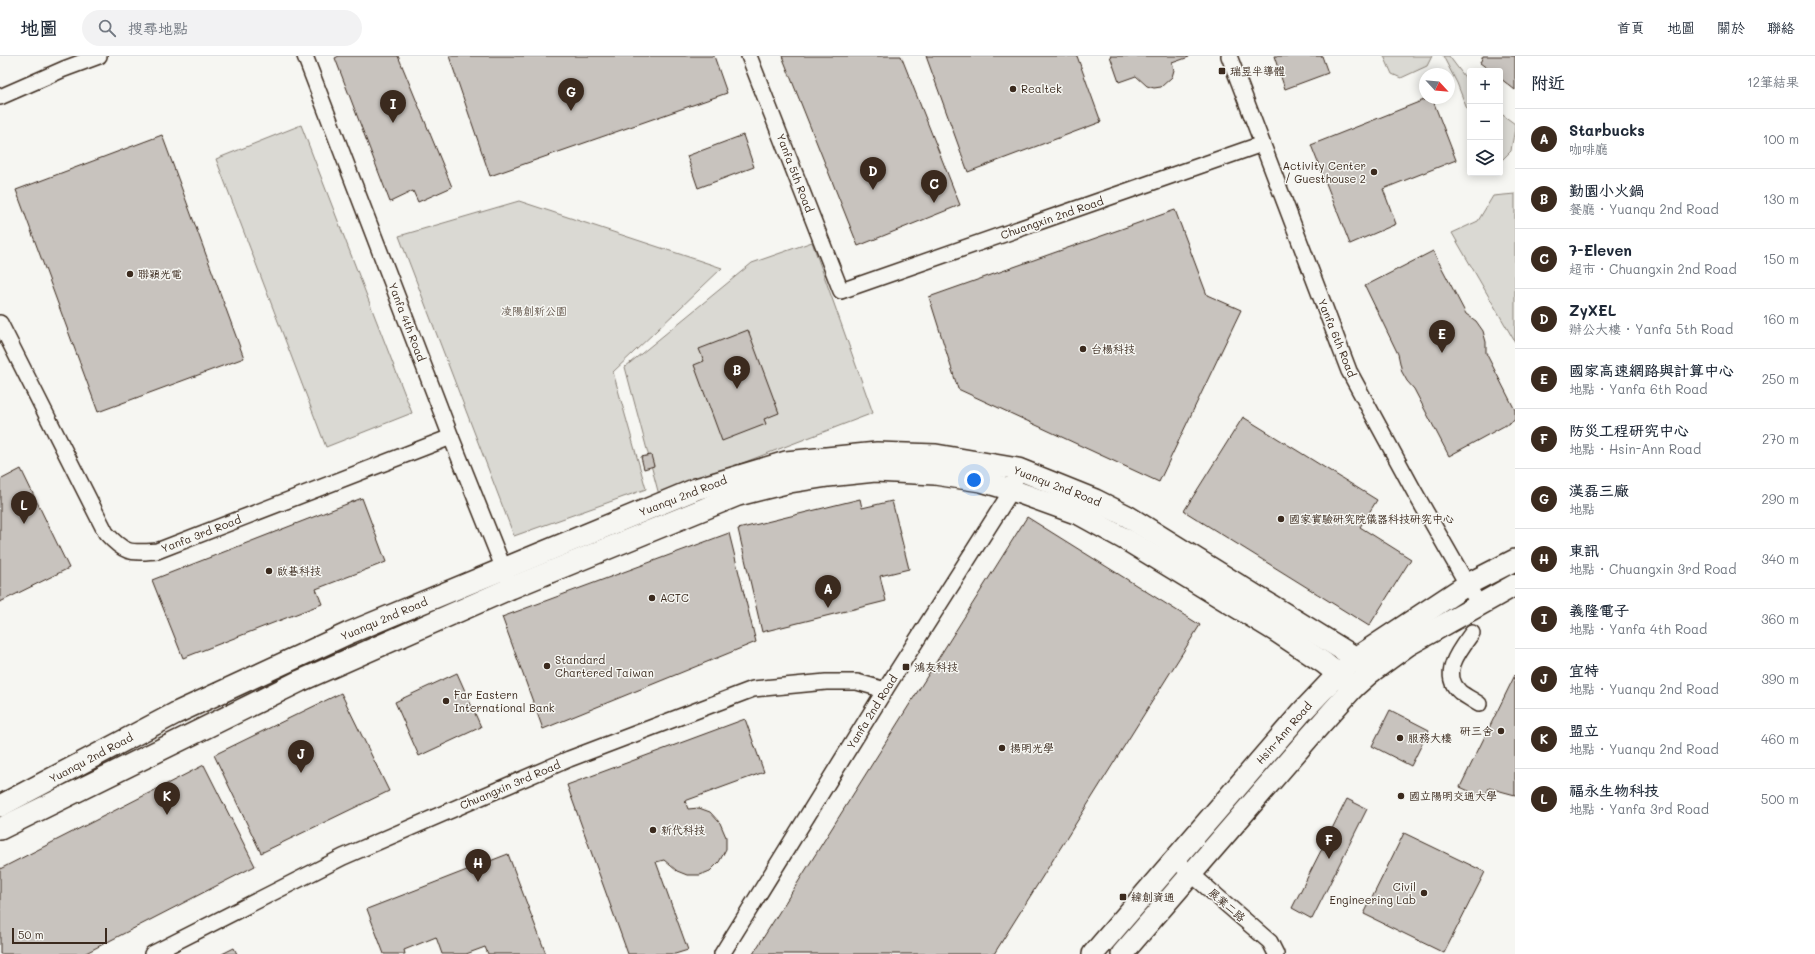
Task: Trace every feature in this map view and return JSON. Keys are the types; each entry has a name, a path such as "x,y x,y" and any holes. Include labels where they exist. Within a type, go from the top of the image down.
{"street":[{"path":"0,97 64,69 99,56"},
{"name":"Yanfa 4th Road","path":"305,56 451,437 508,579"},
{"name":"Yanfa 5th Road","path":"748,56 841,291"},
{"name":"Yanfa 6th Road","path":"1229,56 1349,371 1414,491 1480,605"},
{"name":"Chuangxin 2nd Road","path":"841,291 1262,144"},
{"name":"Yanfa 3rd Road","path":"0,323 106,533 118,547 135,553 157,551 451,437"},
{"name":"Yuanqu 2nd Road","path":"0,829 508,579 696,489 786,462 877,453 936,455 1018,469 1095,500 1127,516 1356,658 1372,672"},
{"name":"Yanfa 2nd Road","path":"722,954 885,690 1012,490 1018,469"},
{"name":"Yuanqu 2nd Road","path":"0,806 176,713 349,633 508,579 738,495 790,482 875,471 935,474 981,481 1012,490 1081,515 1130,542 1276,631 1338,674 1354,688"},
{"name":"Hsin-Ann Road","path":"1093,954 1301,713 1338,674 1356,658 1468,584 1515,560"},
{"name":"Hsin-Ann Road","path":"1122,954 1312,734 1354,688 1372,672 1408,645 1515,585"},
{"path":"1472,632 1455,657 1452,667 1453,680 1456,687 1479,704"},
{"name":"Chuangxin 3rd Road","path":"152,954 343,857 569,759 753,689 826,682 857,682 885,690"},
{"name":"展業二路","path":"1174,859 1270,942 1276,954"}],"green space":[{"path":"1384,56 1432,56 1427,66 1419,68 1419,70 1401,78 1392,74"},
{"path":"1443,56 1449,56 1467,80 1467,109 1455,79 1455,68 1449,68"},
{"path":"1503,115 1515,124 1511,151 1503,159"},
{"path":"301,125 412,413 326,447 216,159"},
{"path":"1515,194 1515,342 1452,233 1478,221 1493,196"},
{"name":"凌陽創新公園","path":"519,201 722,268 613,372 646,489 514,536 399,236"},
{"path":"812,242 873,413 659,495 625,367 752,263"}],"building":[{"path":"339,56 398,56 452,187 418,202 413,191 390,202 335,58"},
{"path":"449,56 714,56 727,93 490,176"},
{"path":"782,56 901,56 960,205 858,246"},
{"name":"Realtek","path":"926,56 1077,56 1101,122 968,172"},
{"path":"1110,56 1189,57 1172,63 1174,70 1172,77 1161,87 1154,88 1147,86 1136,76 1119,82"},
{"path":"1274,56 1322,56 1328,73 1285,89"},
{"path":"1483,56 1515,56 1515,90 1503,80 1503,68 1487,68 1480,63"},
{"name":"Activity Center / Guesthouse 2","path":"1419,102 1419,104 1434,104 1456,160 1383,189 1396,224 1350,244 1311,145"},
{"name":"聯穎光電","path":"162,135 244,358 98,412 16,190"},
{"path":"743,135 754,167 698,188 687,156"},
{"name":"台楊科技","path":"1175,210 1207,295 1241,310 1159,482 958,389 929,297"},
{"path":"1433,251 1466,314 1476,321 1483,331 1486,342 1486,353 1515,410 1515,420 1449,456 1414,389 1402,372 1398,354 1365,286"},
{"path":"748,330 779,413 764,419 766,424 722,441 694,365 704,361 699,349"},
{"name":"國家實驗研究院儀器科技研究中心","path":"1243,417 1377,500 1360,527 1411,559 1369,626 1184,511"},
{"path":"651,455 654,466 644,469 641,457"},
{"path":"21,469 69,568 0,602 0,480"},
{"name":"啟碁科技","path":"362,498 386,562 316,589 322,604 183,658 152,580"},
{"path":"860,499 862,508 892,501 909,569 880,576 886,601 762,632 738,529"},
{"name":"揚明光學","path":"1027,517 1200,625 994,954 753,954"},
{"path":"729,533 756,642 543,729 502,617"},
{"path":"457,673 481,727 419,756 395,702"},
{"name":"研三舍","path":"1515,675 1515,795 1489,788 1484,798 1460,787"},
{"path":"341,693 389,791 261,853 214,755"},
{"name":"服務大樓","path":"1390,710 1429,730 1411,766 1372,746"},
{"name":"新代科技","path":"745,719 764,772 685,801 688,809 699,808 710,812 720,823 726,837 726,849 719,862 710,871 700,875 687,875 677,871 664,860 656,862 688,950 675,954 628,954 567,785"},
{"path":"204,765 255,866 84,954 0,954 0,869"},
{"path":"1347,799 1367,809 1312,919 1292,908"},
{"name":"Civil Engineering Lab","path":"1404,833 1485,872 1444,953 1364,914"},
{"path":"508,854 546,954 488,954 485,947 466,954 442,954 436,937 404,950 405,954 384,954 367,909"},
{"path":"234,948 237,954 222,954"}],"place":[{"name":"瑞昱半導體","path":"1222,71"},
{"name":"Realtek","path":"1013,89"},
{"name":"漢磊三廠","path":"571,111"},
{"name":"義隆電子","path":"393,123"},
{"name":"Activity Center / Guesthouse 2","path":"1374,172"},
{"name":"ZyXEL","path":"873,190"},
{"name":"7-Eleven","path":"934,203"},
{"name":"聯穎光電","path":"130,274"},
{"name":"台楊科技","path":"1083,349"},
{"name":"國家高速網路與計算中心","path":"1442,353"},
{"name":"勤園小火鍋","path":"737,389"},
{"name":"國家實驗研究院儀器科技研究中心","path":"1281,519"},
{"name":"福永生物科技","path":"24,524"},
{"name":"啟碁科技","path":"269,571"},
{"name":"ACTC","path":"652,598"},
{"name":"Starbucks","path":"828,608"},
{"name":"Standard Chartered Taiwan","path":"547,666"},
{"name":"鴻友科技","path":"906,667"},
{"name":"Far Eastern International Bank","path":"446,701"},
{"name":"研三舍","path":"1501,731"},
{"name":"服務大樓","path":"1400,738"},
{"name":"揚明光學","path":"1002,748"},
{"name":"宜特","path":"301,773"},
{"name":"國立陽明交通大學","path":"1401,796"},
{"name":"盟立","path":"167,815"},
{"name":"新代科技","path":"653,830"},
{"name":"防災工程研究中心","path":"1329,859"},
{"name":"東訊","path":"478,882"},
{"name":"Civil Engineering Lab","path":"1424,893"},
{"name":"緯創資通","path":"1123,897"}]}
